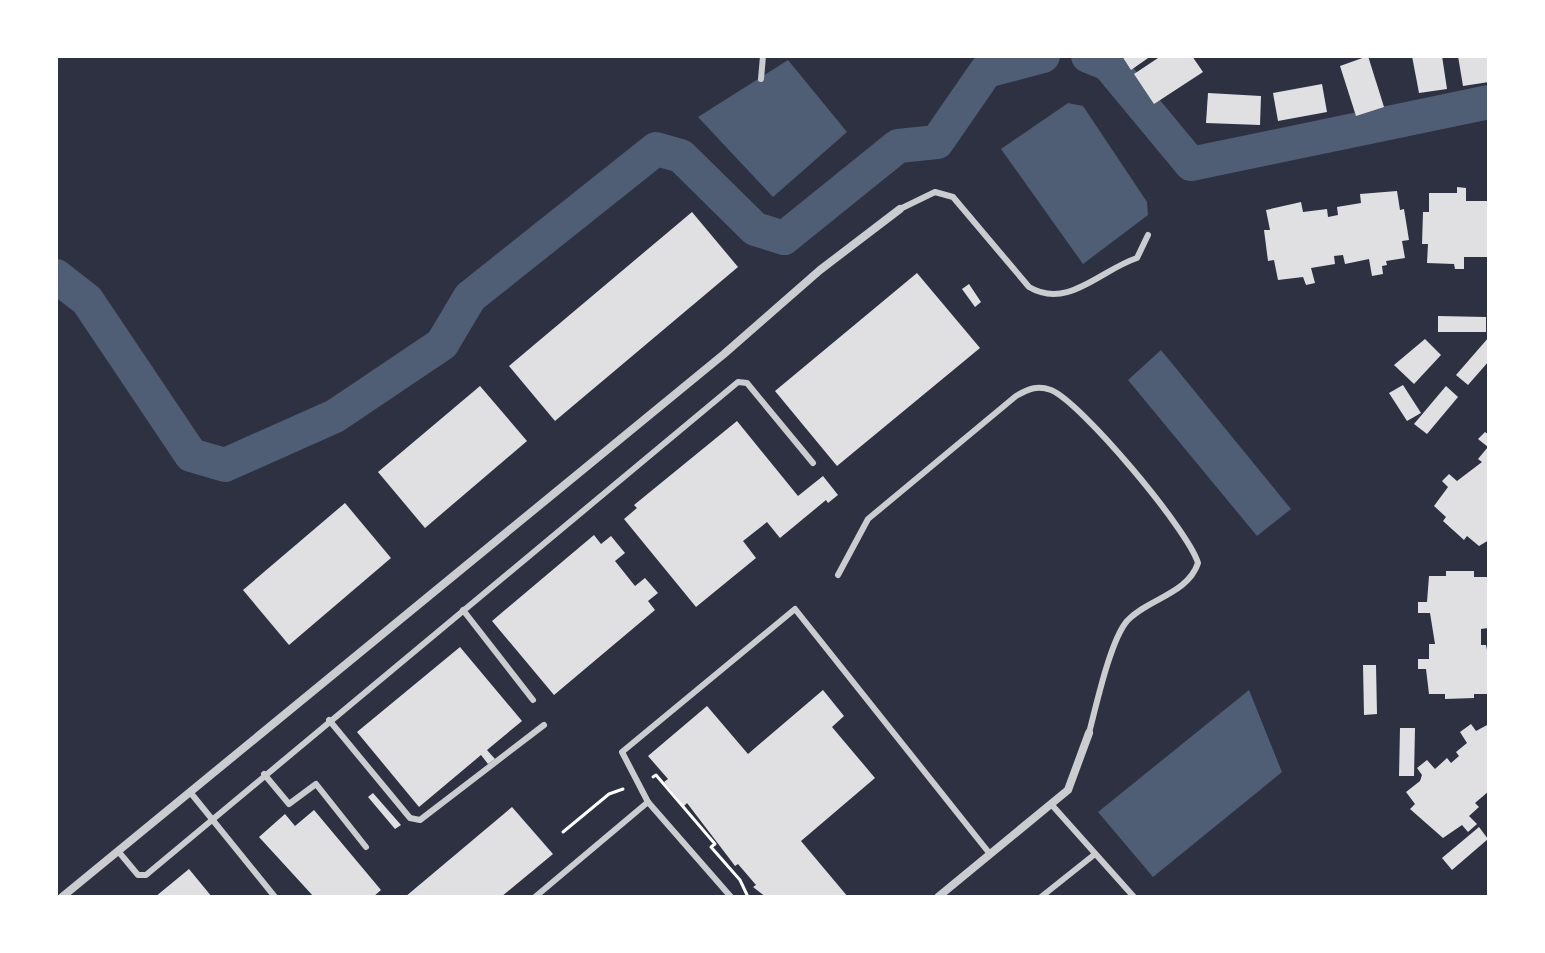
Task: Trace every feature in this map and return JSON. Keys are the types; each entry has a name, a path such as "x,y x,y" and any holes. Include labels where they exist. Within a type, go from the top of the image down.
{"street":[{"path":"62,897 724,354 820,270 900,209"},
{"path":"938,897 1068,790 1089,733"}],"lane":[{"path":"761,79 763,56"},
{"path":"900,209 921,196 935,192 953,197 1029,287 1041,295 1060,296 1075,291 1113,266 1137,258 1148,235"},
{"path":"118,851 138,875 146,875 738,382 747,383 813,463"},
{"path":"838,575 868,519 1016,396 1030,388 1054,391 1092,425 1181,529 1198,563 1194,574 1183,584 1127,622 1110,662 1089,733"},
{"path":"731,897 648,802 622,752 795,609 990,854"},
{"path":"463,610 533,700"},
{"path":"329,720 410,818 420,820 544,725"},
{"path":"264,774 289,804 316,784 366,847"},
{"path":"190,792 275,897"},
{"path":"535,897 648,802"},
{"path":"1051,804 1129,895"},
{"path":"1041,897 1095,854"}],"path":[{"path":"653,777 656,775 715,844 711,847 740,880 748,897"},
{"path":"563,832 609,794 623,789"}],"water":[{"path":"788,60 847,132 773,197 698,117"},
{"path":"1068,103 1083,106 1147,202 1148,215 1083,264 1001,149"},
{"path":"1161,350 1291,509 1257,536 1128,380"},
{"path":"1249,690 1282,772 1153,877 1098,812"}],"building":[{"path":"1122,56 1151,56 1131,70"},
{"path":"1161,56 1192,56 1203,72 1154,104 1134,74"},
{"path":"1368,56 1384,107 1356,116 1340,66"},
{"path":"1412,56 1442,56 1447,89 1419,93"},
{"path":"1458,56 1489,56 1489,82 1463,86"},
{"path":"1322,84 1327,112 1278,121 1273,93"},
{"path":"1208,93 1261,96 1260,125 1206,123"},
{"path":"1457,187 1466,188 1466,201 1489,201 1489,257 1464,257 1464,269 1455,269 1454,264 1427,263 1428,244 1422,244 1423,212 1429,212 1429,193 1457,193"},
{"path":"1397,191 1400,210 1404,209 1409,240 1402,241 1405,258 1386,261 1387,265 1382,266 1383,274 1372,276 1369,259 1345,264 1343,255 1334,256 1335,264 1311,268 1315,283 1306,285 1303,277 1278,280 1274,260 1268,261 1264,230 1270,230 1266,210 1301,202 1303,212 1327,209 1328,217 1338,215 1337,207 1361,203 1360,194"},
{"path":"692,212 738,267 555,421 509,366"},
{"path":"917,273 980,348 837,466 775,391"},
{"path":"969,284 981,302 975,307 962,289"},
{"path":"1438,316 1486,317 1486,332 1438,332"},
{"path":"1489,337 1489,361 1468,385 1456,375"},
{"path":"1425,339 1441,355 1414,384 1394,365"},
{"path":"1403,385 1421,413 1407,421 1389,393"},
{"path":"480,386 527,441 425,528 378,472"},
{"path":"1446,386 1458,397 1427,434 1414,424"},
{"path":"737,421 798,496 823,476 838,495 828,503 826,500 780,538 767,522 743,541 756,558 696,607 624,519 637,508 634,505"},
{"path":"1485,432 1489,435 1489,540 1479,546 1467,536 1464,540 1443,521 1446,517 1434,506 1448,487 1442,481 1449,474 1457,481 1482,462 1478,459 1488,447 1478,439"},
{"path":"345,503 391,558 289,645 243,590"},
{"path":"594,535 601,544 611,536 625,553 615,561 635,586 645,578 658,593 648,601 655,610 554,695 492,621"},
{"path":"1446,571 1474,571 1474,577 1489,577 1488,628 1481,629 1481,645 1486,645 1489,659 1489,694 1445,699 1445,694 1429,694 1426,669 1418,669 1418,659 1429,659 1429,644 1435,644 1430,613 1418,613 1418,602 1427,602 1429,576 1446,576"},
{"path":"460,647 522,721 487,750 495,759 488,764 481,755 419,807 357,732"},
{"path":"1363,665 1376,665 1377,714 1364,715"},
{"path":"823,690 844,716 832,727 875,778 801,841 848,897 766,897 753,887 756,885 738,864 735,866 687,803 684,806 664,782 668,779 648,756 707,706 748,754"},
{"path":"1471,724 1476,731 1489,724 1489,791 1475,803 1479,807 1469,816 1477,824 1468,832 1462,825 1443,838 1410,809 1415,804 1406,792 1420,781 1422,775 1417,768 1427,760 1435,769 1447,758 1451,763 1459,756 1456,752 1467,743 1460,732"},
{"path":"1400,728 1415,728 1414,776 1399,776"},
{"path":"373,793 401,825 395,829 368,797"},
{"path":"512,807 553,854 501,897 405,897"},
{"path":"314,810 381,890 373,897 314,897 259,837 285,814 295,826"},
{"path":"1479,827 1488,839 1452,870 1442,858"},
{"path":"189,869 212,897 155,897"}],"waterway":[{"path":"56,276 87,300 191,455 225,465 335,416 442,344 470,297 656,149 681,156 755,229 784,238 898,146 937,142 986,71 1043,56"},
{"path":"1088,56 1108,64 1191,164 1489,102"}]}
